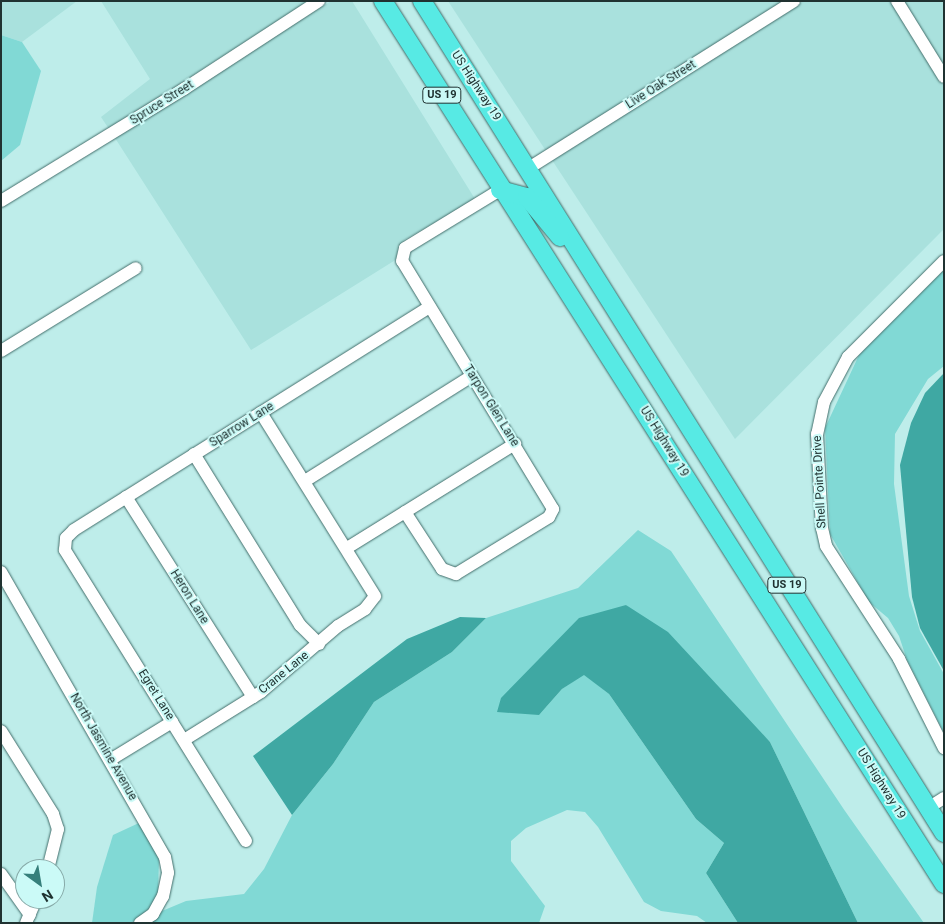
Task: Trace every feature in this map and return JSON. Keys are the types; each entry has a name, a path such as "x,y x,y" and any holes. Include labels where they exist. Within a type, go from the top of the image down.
{"highway":[{"name":"US Highway 19","path":"383,1 500,190 944,884"},
{"name":"US Highway 19","path":"422,1 529,168 944,833"},
{"path":"500,190 527,197 596,278"}],"street":[{"name":"Spruce Street","path":"1,201 184,89 320,1"},
{"name":"Live Oak Street","path":"529,168 794,1"},
{"path":"896,1 944,77"},
{"name":"Tarpon Glen Lane","path":"405,512 442,570 456,574 549,517 553,504 402,261 405,248 500,190"},
{"name":"Shell Pointe Drive","path":"944,261 848,357 824,402 817,434 822,528 826,546 899,659 944,748"},
{"path":"1,351 136,268"},
{"name":"Sparrow Lane","path":"65,550 70,532 430,307"},
{"path":"305,481 472,376"},
{"path":"261,413 347,548 515,444"},
{"path":"194,454 300,625 319,644"},
{"name":"Heron Lane","path":"126,497 252,697"},
{"name":"Crane Lane","path":"184,740 252,697 319,644 338,626 365,609 375,596 347,548"},
{"name":"Egret Lane","path":"65,550 246,840"},
{"name":"North Jasmine Avenue","path":"1,572 160,842 168,865 163,896 153,914 140,923"},
{"path":"110,760 172,722"},
{"path":"1,732 53,814 58,829 50,859"},
{"path":"928,808 944,798"},
{"path":"1,874 28,919"}],"shaded area":[{"path":"1,1 77,1 22,42 1,35"},
{"path":"101,1 308,1 109,129 101,117 150,79"},
{"path":"331,1 352,1 475,199 404,240 398,246 397,259 251,350 115,138"},
{"path":"448,1 783,1 546,151"},
{"path":"804,1 890,1 944,86 944,229 735,439 552,160"},
{"path":"903,1 944,1 944,67"},
{"path":"1,35 22,42 41,71 20,145 1,161"},
{"path":"944,270 944,366 928,379 895,434 894,484 909,596 920,631 944,674 944,733 907,660 899,636 888,618 869,602 830,534 825,428 859,355"},
{"path":"944,373 944,671 920,628 912,597 900,465 911,423 925,393"},
{"path":"638,530 671,551 845,811 924,923 858,923 770,742 626,605 539,715 562,689 584,674 609,694 696,819 724,843 706,873 738,923 707,923 697,916 661,911 644,902 598,827 585,812 567,810 526,828 511,841 511,861 545,906 539,923 150,923 162,911 186,901 244,894 264,869 292,815 333,764 374,702 452,652 486,618 578,588"},
{"path":"626,605 668,632 770,742 858,923 738,923 706,873 724,843 696,819 609,694 584,675 562,689 539,715 497,712 501,698 579,618"},
{"path":"460,617 486,618 452,652 374,702 333,764 292,815 253,756 407,639"},
{"path":"141,822 159,859 158,894 149,909 131,923 92,923 97,887 113,835"}]}
